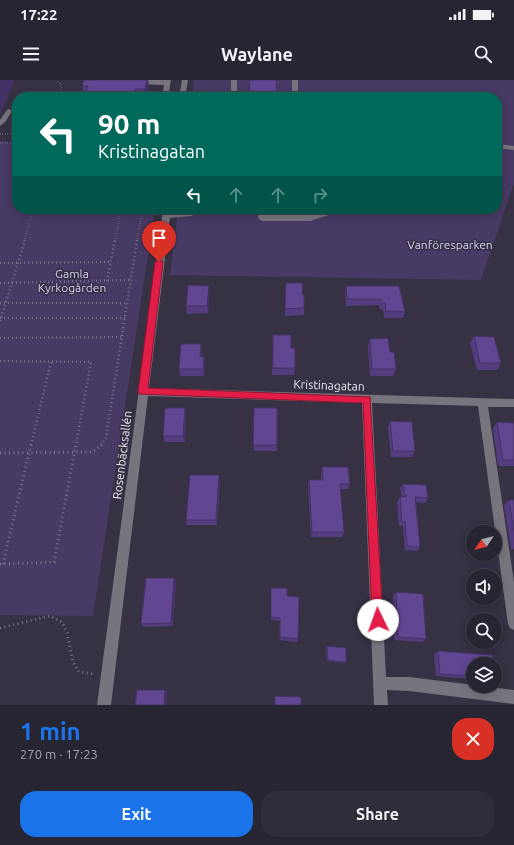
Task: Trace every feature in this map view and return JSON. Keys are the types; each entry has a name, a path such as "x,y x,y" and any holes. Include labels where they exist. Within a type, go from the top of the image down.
{"street":[{"path":"183,92 185,80"},
{"path":"234,80 234,92"},
{"path":"295,80 295,92"},
{"path":"130,82 168,82 166,92"},
{"path":"0,124 9,111"},
{"path":"502,147 514,148"},
{"name":"Rosenbäcksallén","path":"104,705 166,214"},
{"path":"263,214 262,218 310,218 322,214"},
{"name":"Kristinagatan","path":"143,392 367,400 514,403"},
{"path":"367,400 381,705"},
{"path":"482,402 514,624"},
{"path":"381,683 409,684 514,697"}],"path":[{"path":"59,80 58,82 62,86 60,92"},
{"path":"0,134 12,134"},
{"path":"0,143 12,144"},
{"path":"33,214 0,319 125,318"},
{"path":"107,281 120,214"},
{"path":"0,453 92,452 103,444 106,438 141,214"},
{"path":"0,263 110,262"},
{"path":"0,283 131,280"},
{"path":"0,302 127,302"},
{"path":"0,338 122,337"},
{"path":"0,361 91,362 54,562 2,564 51,362"},
{"path":"0,628 50,616 62,622 67,633 73,662 79,672 108,676"}],"green space":[{"name":"Vanföresparken","path":"194,80 514,80 514,183 481,280 170,275 177,214 502,214 502,92 193,92"},
{"name":"Gamla Kyrkogården","path":"0,141 12,142 12,214 154,214 93,616 0,615"}],"building":[{"path":"84,80 147,80 145,89 135,89 134,92 86,92 88,86 82,86"},
{"path":"250,80 276,80 277,92 249,92"},
{"path":"286,283 303,283 302,294 304,295 304,308 285,309"},
{"path":"188,285 209,286 207,306 186,306"},
{"path":"346,286 399,286 405,312 386,311 385,303 381,303 381,299 347,299"},
{"path":"273,335 291,335 291,348 295,348 295,368 273,368"},
{"path":"474,336 494,337 501,363 480,363"},
{"path":"388,338 390,352 394,352 396,369 372,369 370,339"},
{"path":"181,344 201,344 200,357 204,357 203,369 179,369"},
{"path":"165,408 185,408 183,436 163,436"},
{"path":"254,408 277,408 277,445 253,445"},
{"path":"390,421 412,422 415,451 393,451"},
{"path":"497,422 514,423 514,460 503,460"},
{"path":"322,467 348,467 350,484 340,484 344,532 312,532 309,480 323,480"},
{"path":"190,475 219,475 216,520 186,520"},
{"path":"403,484 426,485 428,498 415,497 420,547 407,546 405,522 402,522 400,497 407,496 405,496"},
{"path":"509,500 514,500 514,531"},
{"path":"146,578 174,578 171,623 141,624"},
{"path":"271,588 287,588 287,596 299,597 298,639 280,637 280,618 271,617"},
{"path":"396,592 423,594 426,639 398,637"},
{"path":"327,646 346,648 346,662 328,660"},
{"path":"438,651 492,655 492,657 466,657 466,676 440,674"},
{"path":"137,690 165,690 164,705 135,705"},
{"path":"275,696 301,697 301,705 275,705"}],"route":[{"path":"159,262 143,392 367,400 378,620"}]}
